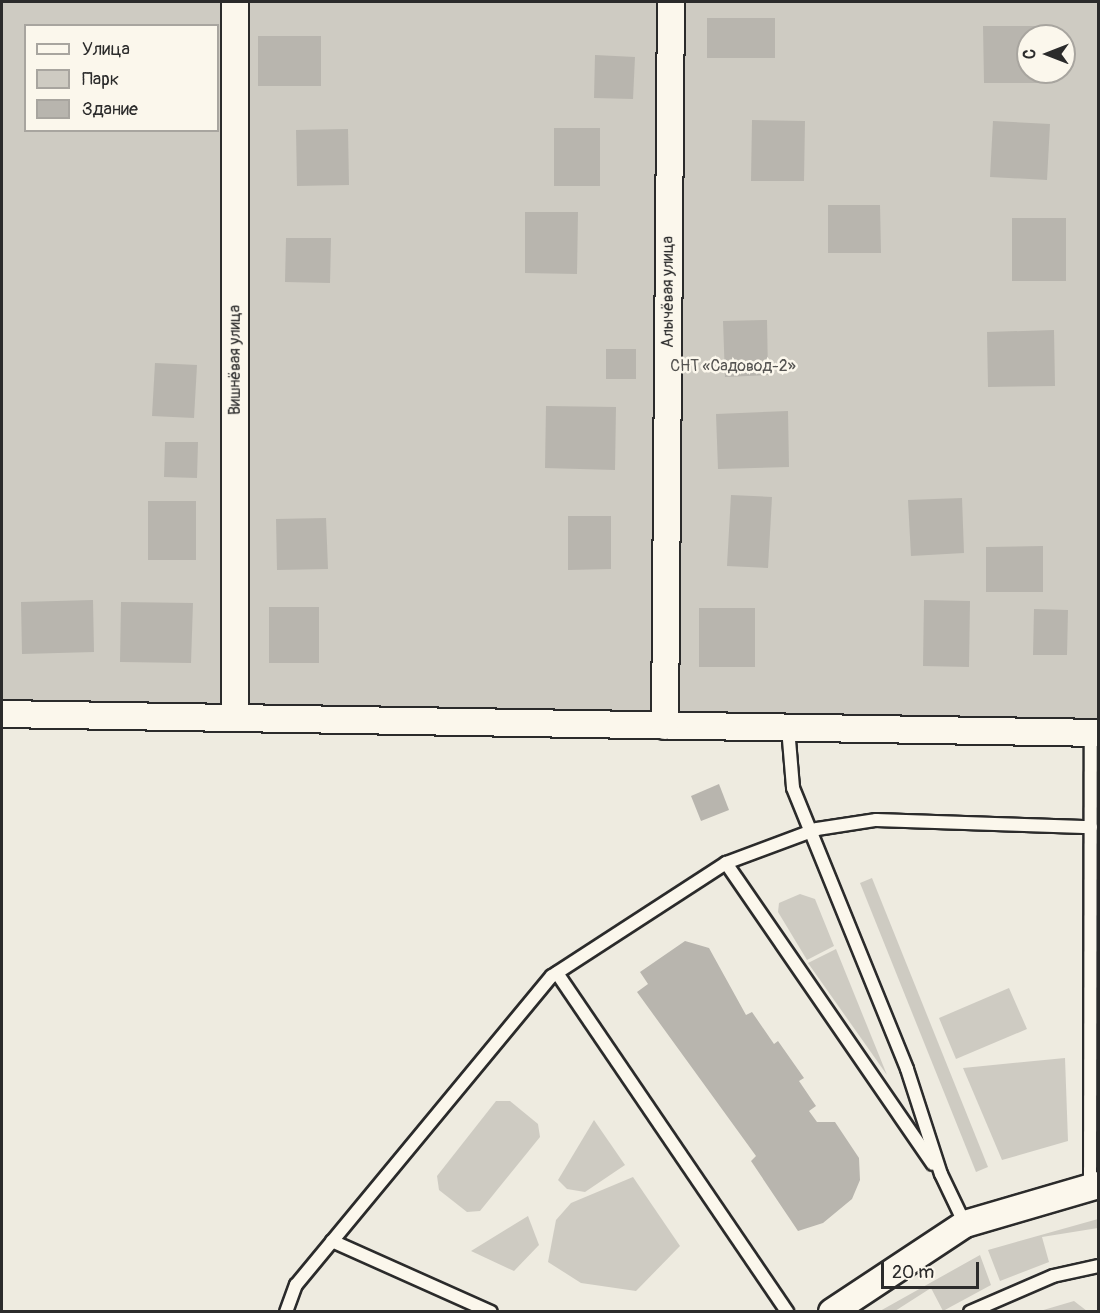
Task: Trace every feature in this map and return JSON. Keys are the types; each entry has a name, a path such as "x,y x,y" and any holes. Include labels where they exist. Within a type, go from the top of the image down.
{"street":[{"name":"Вишнёвая улица","path":"235,2 235,718"},
{"name":"Алычёвая улица","path":"665,726 671,2"},
{"path":"2,714 1095,733"},
{"path":"832,1311 965,1224 1094,1185"}],"lane":[{"path":"788,728 788,773 907,1069 941,1174 965,1224"},
{"path":"1094,1185 1091,827 1095,733"},
{"path":"286,1311 296,1285 557,973 726,863 811,831 876,820 1091,827"},
{"path":"726,863 941,1174"},
{"path":"557,973 787,1311"},
{"path":"332,1241 491,1311"},
{"path":"970,1311 1053,1276 1098,1266"}],"green space":[{"name":"СНТ «Садовод-2»","path":"2,2 1098,2 1098,739 2,724"},
{"path":"872,878 988,1167 976,1172 860,883"},
{"path":"800,894 815,899 834,946 807,960 778,912 779,903"},
{"path":"836,949 887,1075 808,963"},
{"path":"1009,988 1027,1029 956,1059 939,1018"},
{"path":"1065,1058 1068,1141 1002,1160 963,1068"},
{"path":"496,1101 510,1101 538,1124 540,1137 480,1211 467,1212 439,1190 437,1176"},
{"path":"594,1120 625,1165 585,1192 567,1189 558,1180"},
{"path":"633,1177 680,1246 636,1291 581,1283 548,1262 556,1220 571,1203"},
{"path":"528,1216 539,1245 514,1271 471,1251"},
{"path":"1098,1219 1098,1228 1042,1237 1049,1262 1000,1281 988,1250"},
{"path":"980,1255 991,1285 943,1311 931,1288 895,1311 880,1311"},
{"path":"1074,1301 1087,1311 1040,1311"}],"building":[{"path":"707,18 775,18 775,58 707,58"},
{"path":"983,26 1016,26 1016,83 984,83"},
{"path":"258,36 321,36 321,86 258,86"},
{"path":"595,55 635,57 633,99 594,98"},
{"path":"752,120 805,121 804,181 751,181"},
{"path":"993,121 1050,124 1047,180 990,177"},
{"path":"554,128 600,128 600,186 554,186"},
{"path":"348,129 349,185 297,186 296,130"},
{"path":"828,205 880,205 881,253 828,253"},
{"path":"525,212 578,212 577,274 525,273"},
{"path":"1012,218 1066,218 1066,281 1012,281"},
{"path":"286,238 331,238 330,283 285,282"},
{"path":"767,320 768,375 725,377 723,321"},
{"path":"1054,330 1055,386 988,387 987,332"},
{"path":"606,349 636,349 636,379 606,379"},
{"path":"155,363 197,365 194,418 152,416"},
{"path":"546,406 616,407 615,470 545,468"},
{"path":"788,411 789,467 718,469 716,414"},
{"path":"165,442 198,442 197,478 164,477"},
{"path":"731,495 772,497 768,568 727,566"},
{"path":"962,498 964,553 911,556 908,500"},
{"path":"148,501 196,501 196,560 148,560"},
{"path":"568,516 611,516 611,569 568,570"},
{"path":"326,518 328,569 277,570 276,519"},
{"path":"1043,546 1043,592 986,592 986,547"},
{"path":"93,600 94,652 22,654 21,602"},
{"path":"924,600 970,601 969,667 923,666"},
{"path":"121,602 193,603 191,663 120,662"},
{"path":"269,607 319,607 319,663 269,663"},
{"path":"699,608 755,608 755,667 699,667"},
{"path":"1034,609 1068,610 1067,655 1033,655"},
{"path":"719,784 729,810 701,821 691,796"},
{"path":"685,941 709,948 746,1015 752,1012 774,1044 778,1041 804,1078 799,1081 816,1106 809,1111 817,1122 835,1122 859,1158 860,1180 852,1199 823,1223 798,1231 751,1161 756,1156 637,992 648,984 640,972"}]}
